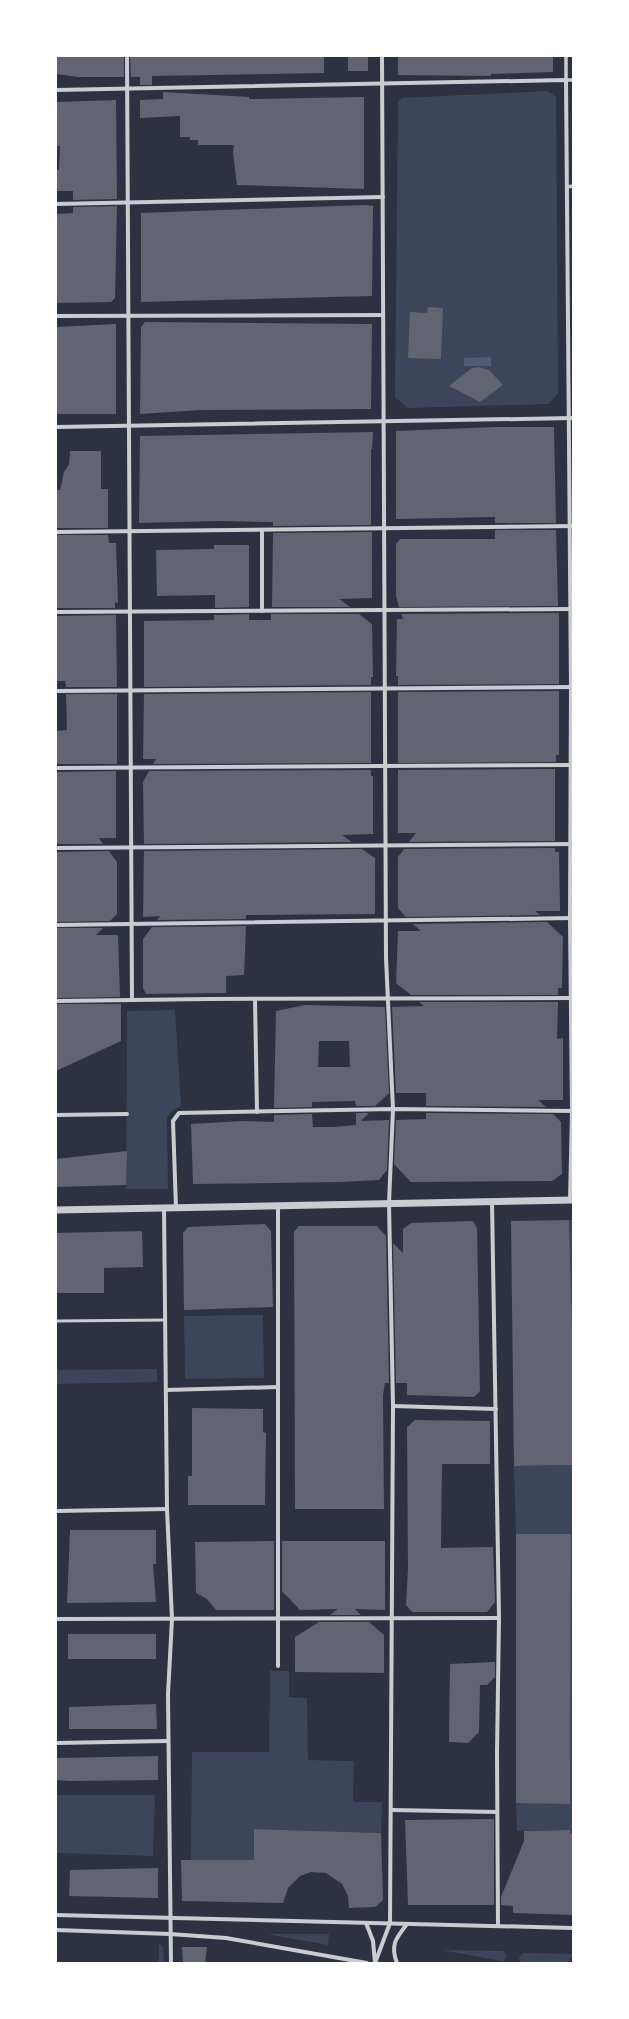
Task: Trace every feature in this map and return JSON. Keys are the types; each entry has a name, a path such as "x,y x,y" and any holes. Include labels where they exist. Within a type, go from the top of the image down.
{"street":[{"path":"126,56 132,1000"},
{"path":"375,1963 390,1923 393,1406 389,1203 393,1109 386,958 382,56"},
{"path":"56,1210 572,1200 571,418 566,56"},
{"path":"56,90 573,80"},
{"path":"567,186 573,186"},
{"path":"56,204 382,196"},
{"path":"56,316 383,315"},
{"path":"56,427 571,418"},
{"path":"56,532 571,526"},
{"path":"262,530 262,611"},
{"path":"56,612 572,609"},
{"path":"56,691 572,688"},
{"path":"56,768 572,765"},
{"path":"56,848 572,844"},
{"path":"56,925 571,918"},
{"path":"56,1001 572,998"},
{"path":"255,999 257,1112"},
{"path":"176,1208 173,1121 179,1113 393,1109 573,1111"},
{"path":"56,1115 127,1114"},
{"path":"492,1202 499,1618 498,1926"},
{"path":"278,1206 278,1666"},
{"path":"164,1208 167,1509 172,1619 168,1694 171,1963"},
{"path":"166,1390 278,1387"},
{"path":"393,1406 496,1409"},
{"path":"56,1511 167,1509"},
{"path":"56,1620 499,1618"},
{"path":"56,1743 168,1741"},
{"path":"391,1810 498,1812"},
{"path":"56,1915 573,1928"},
{"path":"366,1922 373,1940 375,1963"},
{"path":"397,1963 393,1954 395,1940 407,1924"},
{"path":"56,1930 170,1934 226,1938 367,1963"}],"lane":[{"path":"56,1321 165,1320"}],"shaded area":[{"path":"547,91 556,97 558,393 549,404 408,408 395,397 398,102 402,98"},
{"path":"491,357 491,366 464,366 464,358"},
{"path":"175,1010 181,1106 172,1111 167,1117 168,1189 126,1189 127,1011"},
{"path":"569,1220 573,1220 573,1372"},
{"path":"263,1315 264,1378 185,1379 184,1316"},
{"path":"157,1369 157,1382 56,1384 56,1370"},
{"path":"573,1465 573,1831 568,1836 560,1830 517,1831 516,1803 570,1803 571,1534 516,1534 514,1466"},
{"path":"270,1671 289,1671 289,1697 307,1698 308,1760 354,1761 353,1802 382,1802 381,1833 254,1829 254,1860 191,1860 192,1752 269,1752"},
{"path":"56,1795 155,1795 153,1856 56,1853"},
{"path":"267,1934 329,1934 328,1945"},
{"path":"159,1943 163,1947 164,1963 159,1963"},
{"path":"442,1950 503,1951 507,1956 504,1961 501,1961"},
{"path":"523,1953 573,1954 568,1963 520,1963 519,1958"}],"building":[{"path":"56,56 124,56 124,77 78,77 56,74"},
{"path":"130,56 324,56 324,73 152,76 152,85 140,85 140,77 131,77"},
{"path":"348,56 368,56 368,71 348,71"},
{"path":"398,56 553,56 553,72 491,74 491,76 398,75"},
{"path":"163,92 249,97 249,99 364,97 364,189 237,185 233,153 234,145 198,145 198,140 190,140 190,137 180,137 180,116 140,118 140,100 163,99"},
{"path":"116,100 117,199 73,200 73,191 56,191 56,170 59,170 60,146 56,146 56,102"},
{"path":"364,205 373,206 372,296 141,302 141,213"},
{"path":"117,206 115,298 111,302 56,303 56,214 73,213 73,207"},
{"path":"428,307 443,308 441,359 408,358 410,312 427,313"},
{"path":"145,322 372,324 371,409 201,410 140,414 141,327"},
{"path":"116,324 116,414 56,414 56,327"},
{"path":"479,367 489,370 503,385 480,402 449,386 472,368"},
{"path":"495,427 554,427 556,523 495,523 495,517 396,519 396,431"},
{"path":"373,432 371,449 371,525 273,526 273,522 219,521 139,523 140,436"},
{"path":"70,451 101,451 101,489 108,489 108,528 56,528 56,490 60,490 64,472 69,464"},
{"path":"495,530 556,530 558,606 399,607 396,596 396,544 400,539 495,539"},
{"path":"372,532 372,598 339,599 350,607 272,607 273,533"},
{"path":"56,535 108,535 109,543 116,543 118,603 115,602 115,608 56,608"},
{"path":"214,545 249,545 249,607 215,608 215,595 157,596 156,550 214,549"},
{"path":"559,613 559,684 398,685 398,676 396,676 397,619 403,619 401,614"},
{"path":"249,614 249,620 271,620 271,614 359,614 372,624 373,677 371,677 371,685 144,687 144,621 214,620 214,615"},
{"path":"116,615 117,687 66,687 65,681 56,681 56,616"},
{"path":"559,691 559,755 556,755 556,762 398,763 398,692"},
{"path":"371,692 371,763 153,764 156,759 143,759 144,694"},
{"path":"66,694 117,694 117,764 56,764 56,731 67,730"},
{"path":"555,769 555,841 409,842 416,833 398,833 398,770"},
{"path":"371,770 371,776 373,776 373,834 342,835 352,842 144,844 143,782 149,771"},
{"path":"116,771 116,838 99,838 103,844 56,844 56,772"},
{"path":"555,848 555,852 559,852 560,911 535,911 540,915 406,917 398,908 398,857 404,849"},
{"path":"362,849 375,858 375,914 246,915 246,919 157,920 160,916 143,917 144,851"},
{"path":"109,851 117,862 117,914 110,921 56,922 56,852"},
{"path":"547,922 563,937 562,988 558,988 558,995 411,995 396,983 398,931 421,931 413,924"},
{"path":"246,926 244,975 226,976 226,993 146,994 143,988 143,939 152,927"},
{"path":"56,928 103,928 96,935 118,935 120,997 56,998"},
{"path":"419,1002 558,1002 557,1039 563,1038 563,1100 538,1100 546,1107 426,1106 426,1093 396,1093 392,1007 424,1006"},
{"path":"56,1004 121,1004 121,1041 56,1071"},
{"path":"305,1005 385,1007 389,1093 375,1106 356,1106 355,1101 312,1102 312,1107 274,1108 276,1011","holes":["319,1041 349,1041 350,1067 318,1067"]},
{"path":"356,1113 369,1113 361,1121 389,1120 387,1170 379,1180 193,1184 191,1124 243,1121 274,1122 274,1115 312,1114 313,1127 334,1127 356,1125"},
{"path":"426,1113 553,1114 561,1122 562,1174 552,1181 411,1182 394,1164 396,1120 426,1119"},
{"path":"127,1151 126,1185 56,1187 56,1159"},
{"path":"569,1220 573,1364 573,1465 514,1466 511,1221"},
{"path":"473,1221 477,1228 480,1391 474,1397 407,1395 407,1383 396,1383 393,1243 403,1253 403,1229 411,1223"},
{"path":"265,1224 271,1231 273,1307 184,1310 183,1233 188,1227"},
{"path":"299,1226 377,1226 386,1236 389,1383 385,1383 383,1395 384,1509 295,1509 294,1232"},
{"path":"142,1231 143,1267 104,1268 104,1293 56,1293 56,1233"},
{"path":"192,1408 263,1409 263,1432 266,1433 265,1505 188,1505 188,1476 192,1476"},
{"path":"415,1420 490,1421 490,1464 442,1464 441,1548 493,1547 495,1602 487,1612 412,1612 406,1605 408,1568 407,1427"},
{"path":"70,1530 156,1530 156,1564 153,1564 156,1602 67,1603"},
{"path":"516,1534 571,1534 570,1804 516,1803"},
{"path":"274,1541 274,1610 216,1610 207,1599 196,1593 195,1542"},
{"path":"282,1541 385,1541 385,1610 355,1609 361,1615 330,1615 338,1609 300,1610 282,1591"},
{"path":"319,1622 369,1622 384,1635 384,1673 295,1672 295,1637"},
{"path":"68,1634 156,1634 156,1659 68,1659"},
{"path":"495,1662 495,1677 487,1685 480,1685 479,1732 468,1743 449,1742 450,1664"},
{"path":"156,1704 157,1729 69,1729 69,1707"},
{"path":"158,1756 158,1780 56,1780 56,1758"},
{"path":"494,1819 494,1905 408,1905 405,1820"},
{"path":"254,1829 381,1833 383,1900 375,1907 349,1908 348,1896 342,1884 326,1873 311,1872 300,1876 288,1888 283,1903 182,1901 181,1860 254,1860"},
{"path":"570,1830 570,1834 573,1831 573,1915 513,1913 513,1906 501,1905 501,1897 524,1841 524,1831"},
{"path":"158,1868 158,1898 69,1896 70,1870"},
{"path":"182,1947 207,1947 205,1963 183,1963"}]}
